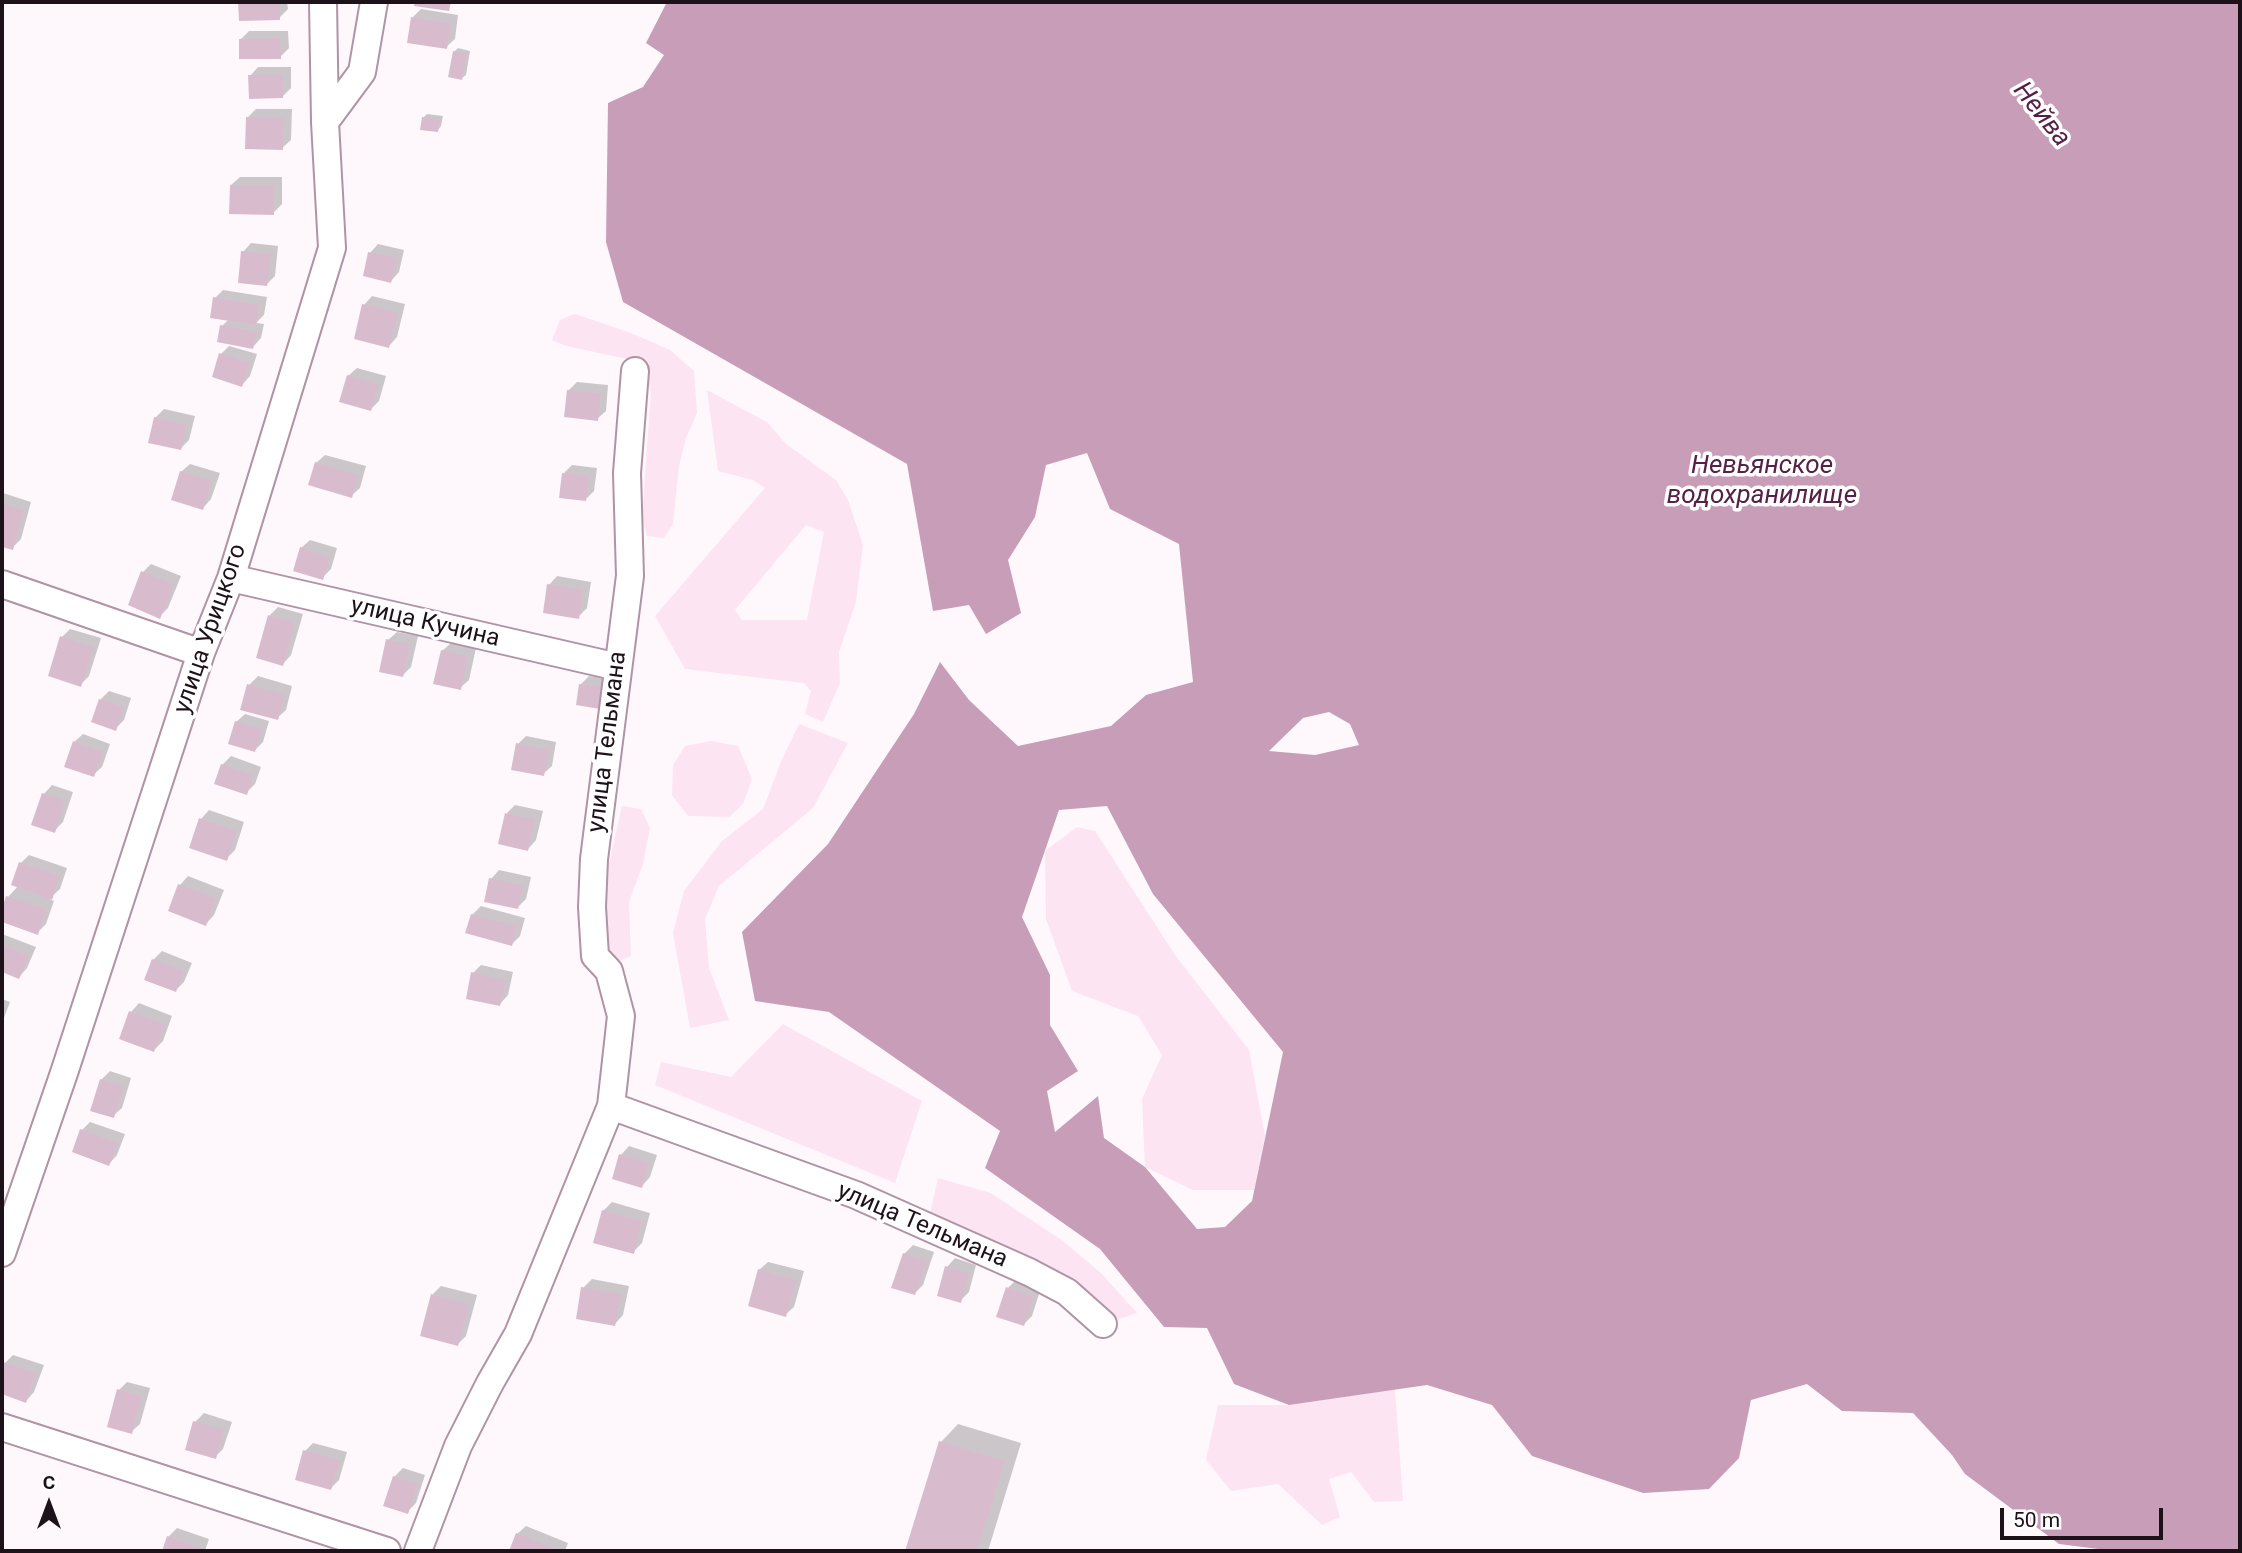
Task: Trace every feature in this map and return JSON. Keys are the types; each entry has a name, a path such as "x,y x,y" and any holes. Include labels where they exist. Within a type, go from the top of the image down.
{"street":[{"name":"улица Урицкого","path":"2,1253 64,1073 201,653 231,578 332,248 323,2"},
{"path":"326,122 362,72 374,2"},
{"name":"улица Тельмана","path":"418,1551 458,1446 519,1334 611,1106 621,1016 609,971 595,956 592,907 594,859 630,576 627,473 635,371"},
{"name":"улица Кучина","path":"231,578 618,667"},
{"path":"2,584 201,653"},
{"name":"улица Тельмана","path":"611,1106 856,1195 1029,1272 1067,1292 1103,1324"},
{"path":"2,1427 387,1551"}],"shaded area":[{"path":"575,314 670,350 694,371 697,413 686,438 679,466 673,524 664,538 647,536 642,518 651,392 643,369 628,359 566,346 552,340 560,320"},
{"path":"707,390 767,422 786,444 836,480 848,500 863,545 856,602 839,652 840,683 823,722 805,714 811,691 804,683 685,669 655,616 765,488 753,480 718,471","holes":["806,525 824,532 807,620 742,620 735,610"]},
{"path":"799,724 848,743 813,808 719,886 705,919 709,968 729,1020 690,1028 673,933 684,891 722,841 763,809"},
{"path":"711,741 738,746 752,779 743,804 729,817 688,816 672,795 673,765 685,746"},
{"path":"622,806 641,809 650,828 643,864 629,902 631,956 607,966 603,890"},
{"path":"1077,827 1095,831 1175,955 1249,1050 1265,1136 1254,1190 1193,1190 1145,1167 1142,1099 1162,1055 1138,1016 1072,991 1046,919 1045,851"},
{"path":"783,1024 922,1101 895,1183 655,1085 661,1062 731,1077"},
{"path":"938,1178 991,1193 1063,1241 1101,1273 1137,1313 1116,1320 1052,1268 930,1214"},
{"path":"1395,1389 1403,1501 1374,1502 1351,1472 1329,1479 1340,1517 1322,1525 1278,1484 1231,1491 1206,1460 1218,1405 1289,1405"}],"water":[{"name":"Невьянское водохранилище","path":"667,2 2240,2 2240,1551 2114,1551 2059,1544 1965,1474 1952,1455 1913,1413 1842,1411 1807,1384 1751,1400 1739,1458 1709,1489 1643,1493 1532,1456 1492,1405 1427,1385 1289,1405 1234,1384 1207,1328 1164,1327 1100,1249 985,1168 1000,1131 829,1012 755,1001 742,932 828,844 914,714 940,662 969,700 1018,746 1111,726 1146,695 1193,682 1179,544 1110,509 1087,453 1046,465 1035,517 1008,560 1021,613 986,634 969,605 933,611 907,464 623,302 606,242 608,103 643,87 664,55 646,43","holes":["1329,712 1350,724 1359,745 1315,755 1269,751 1303,718","1107,806 1153,894 1283,1052 1252,1201 1225,1227 1197,1229 1145,1167 1104,1138 1098,1096 1055,1132 1047,1091 1078,1071 1050,1025 1050,975 1022,917 1059,810"]}],"building":[{"path":"238,2 280,2 280,20 239,21"},
{"path":"415,2 451,2 449,11 414,6"},
{"path":"411,17 451,23 447,49 407,43"},
{"path":"280,38 281,59 239,59 239,39"},
{"path":"453,51 467,54 462,80 448,77"},
{"path":"248,75 283,75 283,98 249,99"},
{"path":"246,117 284,117 283,150 245,149"},
{"path":"422,117 440,120 438,132 420,130"},
{"path":"230,185 274,185 274,215 229,214"},
{"path":"241,251 271,254 267,286 238,283"},
{"path":"368,252 397,258 391,283 363,276"},
{"path":"213,297 260,305 256,325 210,318"},
{"path":"362,304 398,313 389,348 354,339"},
{"path":"220,325 257,332 253,349 217,342"},
{"path":"219,353 250,363 242,387 212,377"},
{"path":"347,375 379,385 371,411 339,402"},
{"path":"567,390 601,393 598,421 564,417"},
{"path":"154,417 187,425 181,450 148,443"},
{"path":"315,462 358,475 352,498 308,485"},
{"path":"180,471 212,481 203,510 171,500"},
{"path":"562,473 589,476 586,501 559,498"},
{"path":"2,504 24,510 13,550 2,547"},
{"path":"300,547 330,557 323,580 293,571"},
{"path":"141,571 174,584 160,619 128,605"},
{"path":"547,584 583,590 579,619 543,613"},
{"path":"268,615 295,622 283,666 256,658"},
{"path":"60,636 94,647 81,687 48,676"},
{"path":"386,639 410,644 403,677 379,672"},
{"path":"441,650 468,656 461,690 433,684"},
{"path":"247,684 285,695 278,720 240,710"},
{"path":"579,684 603,687 600,709 576,705"},
{"path":"99,699 124,707 116,731 91,722"},
{"path":"235,721 262,729 255,752 228,744"},
{"path":"73,741 103,752 94,777 64,767"},
{"path":"516,743 549,750 544,776 511,770"},
{"path":"221,764 253,775 247,795 214,784"},
{"path":"42,793 65,800 55,833 31,825"},
{"path":"505,813 535,819 528,851 498,844"},
{"path":"199,818 237,831 227,861 189,848"},
{"path":"19,862 60,876 52,900 11,885"},
{"path":"489,878 523,885 518,909 484,902"},
{"path":"178,884 216,898 206,926 168,911"},
{"path":"6,896 46,909 38,935 2,922"},
{"path":"471,914 517,926 512,946 465,933"},
{"path":"2,945 29,956 19,979 2,972"},
{"path":"152,959 184,971 176,992 144,980"},
{"path":"471,972 506,980 500,1006 466,999"},
{"path":"129,1011 165,1024 154,1052 119,1039"},
{"path":"100,1079 124,1086 114,1118 90,1111"},
{"path":"80,1129 118,1143 109,1166 72,1152"},
{"path":"619,1154 649,1163 642,1188 612,1179"},
{"path":"602,1210 642,1221 634,1254 593,1243"},
{"path":"903,1253 927,1261 915,1295 891,1288"},
{"path":"945,1266 969,1273 961,1303 937,1296"},
{"path":"758,1269 796,1280 786,1317 748,1306"},
{"path":"581,1287 621,1294 615,1326 576,1319"},
{"path":"1006,1287 1034,1297 1024,1326 996,1317"},
{"path":"431,1294 469,1304 458,1346 420,1336"},
{"path":"3,1362 36,1373 26,1403 2,1394"},
{"path":"117,1389 142,1396 132,1434 107,1427"},
{"path":"193,1421 224,1430 216,1459 185,1450"},
{"path":"939,1441 1005,1461 977,1551 905,1551"},
{"path":"303,1450 340,1460 331,1490 295,1480"},
{"path":"393,1476 418,1484 408,1514 383,1506"},
{"path":"516,1533 561,1551 509,1551"},
{"path":"167,1536 202,1548 200,1551 162,1551"}],"water label":[{"name":"Нейва","path":"2041,115"}]}
